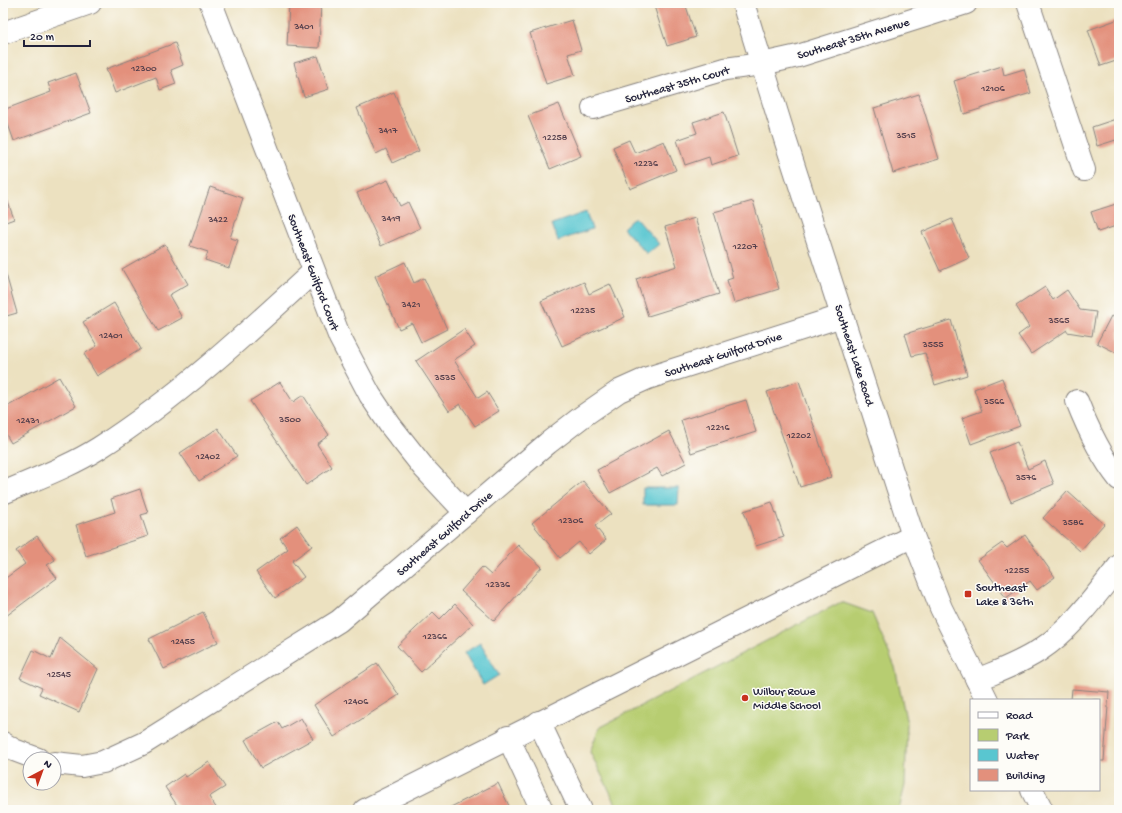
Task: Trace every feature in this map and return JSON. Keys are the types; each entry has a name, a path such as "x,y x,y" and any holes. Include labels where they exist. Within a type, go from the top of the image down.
{"street":[{"path":"3,33 90,3"},
{"name":"Southeast Guilford Court","path":"211,3 340,338 370,395 390,425 424,468 466,513"},
{"name":"Southeast Lake Road","path":"743,3 913,536 941,608 986,699"},
{"name":"Southeast 35th Avenue","path":"762,64 798,56 966,3"},
{"path":"1028,3 1084,170"},
{"name":"Southeast 35th Court","path":"593,108 725,69 762,64"},
{"path":"3,493 69,464 98,449 138,421 192,379 263,319 314,272"},
{"name":"Southeast Guilford Drive","path":"62,764 82,766 103,762 144,743 339,621 548,443 619,391 648,378 842,316"},
{"path":"1076,401 1088,431 1119,479"},
{"path":"365,810 508,737 913,536"},
{"path":"977,680 1039,651 1058,637 1076,619 1119,566"},
{"path":"539,722 581,810"},
{"path":"508,737 542,810"},
{"path":"3,743 22,753"},
{"path":"1032,791 1042,810"}],"green space":[{"path":"841,602 872,613 895,667 907,724 905,785 899,810 619,810 590,752 599,728"}],"water":[{"path":"586,212 592,229 558,241 552,224"},
{"path":"635,217 659,244 647,254 623,228"},
{"path":"643,488 679,488 678,505 643,505"},
{"path":"480,643 499,675 483,685 464,653"}],"building":[{"path":"289,3 321,3 319,48 287,46"},
{"path":"653,3 685,3 696,37 667,46"},
{"path":"1119,19 1119,60 1101,66 1088,30"},
{"path":"572,20 581,50 568,54 575,75 546,84 530,33"},
{"path":"175,43 183,65 171,70 176,84 160,90 156,77 115,93 106,69"},
{"path":"318,56 329,89 304,97 294,63"},
{"path":"1002,66 1004,75 1024,69 1031,93 964,114 954,81"},
{"path":"76,73 91,113 14,141 3,110 51,92 48,83"},
{"path":"394,92 419,151 392,163 386,149 376,154 357,108"},
{"path":"919,94 939,159 893,173 874,108"},
{"path":"559,104 581,156 550,169 528,116"},
{"path":"724,112 738,156 711,165 709,157 685,165 677,140 697,133 693,122"},
{"path":"1119,118 1119,139 1097,146 1092,127"},
{"path":"629,140 635,153 664,141 676,170 630,189 613,147"},
{"path":"388,180 400,206 408,202 420,228 381,246 357,193"},
{"path":"210,187 243,198 230,238 238,240 229,268 205,260 208,252 190,246"},
{"path":"3,188 14,219 3,223"},
{"path":"753,201 779,289 734,303 727,280 733,278 714,212"},
{"path":"1119,203 1119,225 1098,232 1091,212"},
{"path":"695,218 719,294 648,316 636,279 677,266 665,227"},
{"path":"952,219 969,258 940,271 922,232"},
{"path":"165,244 188,284 169,295 182,318 158,331 122,269"},
{"path":"405,262 414,283 424,278 447,329 421,342 412,323 399,329 375,276"},
{"path":"3,264 17,313 3,317"},
{"path":"584,282 589,294 610,284 625,317 562,346 541,301"},
{"path":"1045,287 1053,300 1067,290 1080,310 1096,312 1092,336 1067,332 1067,330 1031,354 1018,335 1029,327 1016,306"},
{"path":"114,303 141,349 97,376 84,354 97,346 83,322"},
{"path":"1111,316 1119,320 1119,354 1097,343"},
{"path":"951,320 967,375 935,385 925,353 912,356 905,334"},
{"path":"464,329 475,346 454,360 478,398 487,392 499,411 475,426 460,404 449,411 416,361"},
{"path":"59,377 76,406 11,443 3,429 3,409"},
{"path":"1002,378 1020,426 971,444 962,418 982,411 974,389"},
{"path":"799,381 831,477 800,487 767,392"},
{"path":"280,382 293,402 303,395 329,435 317,444 332,467 306,485 250,401"},
{"path":"746,400 756,432 691,453 681,420"},
{"path":"218,428 237,456 199,481 180,453"},
{"path":"669,431 686,463 662,476 657,468 610,493 597,470"},
{"path":"1017,442 1028,469 1045,461 1054,484 1011,502 990,453"},
{"path":"583,481 611,514 595,526 606,540 589,554 579,542 560,558 532,523"},
{"path":"140,489 148,513 141,515 148,536 86,556 76,525 115,512 111,499"},
{"path":"1067,491 1104,524 1080,551 1043,518"},
{"path":"772,502 784,537 756,546 744,511"},
{"path":"297,525 312,546 292,561 304,577 275,598 256,572 288,549 280,538"},
{"path":"1025,535 1055,577 1037,590 1030,581 1006,598 978,560 1002,543 1007,548"},
{"path":"37,536 55,560 47,565 57,578 6,616 3,612 3,580 25,564 16,551"},
{"path":"518,545 542,567 494,621 461,591 482,567 491,575"},
{"path":"455,604 473,624 421,672 397,646 433,612 440,619"},
{"path":"203,612 218,642 164,669 149,639"},
{"path":"60,638 98,669 79,712 39,694 42,688 20,678 33,650 51,659"},
{"path":"377,663 399,695 334,737 314,705"},
{"path":"1072,689 1109,692 1104,761 1100,761 1100,699 1071,699"},
{"path":"301,718 313,739 261,768 245,740 278,722 282,729"},
{"path":"209,762 225,787 209,797 217,809 180,810 165,787 184,774 186,777"},
{"path":"498,783 511,810 445,810"}],"place":[{"name":"Southeast Lake & 36th","path":"968,594"},
{"name":"Wilbur Rowe Middle School","path":"745,698"}]}
